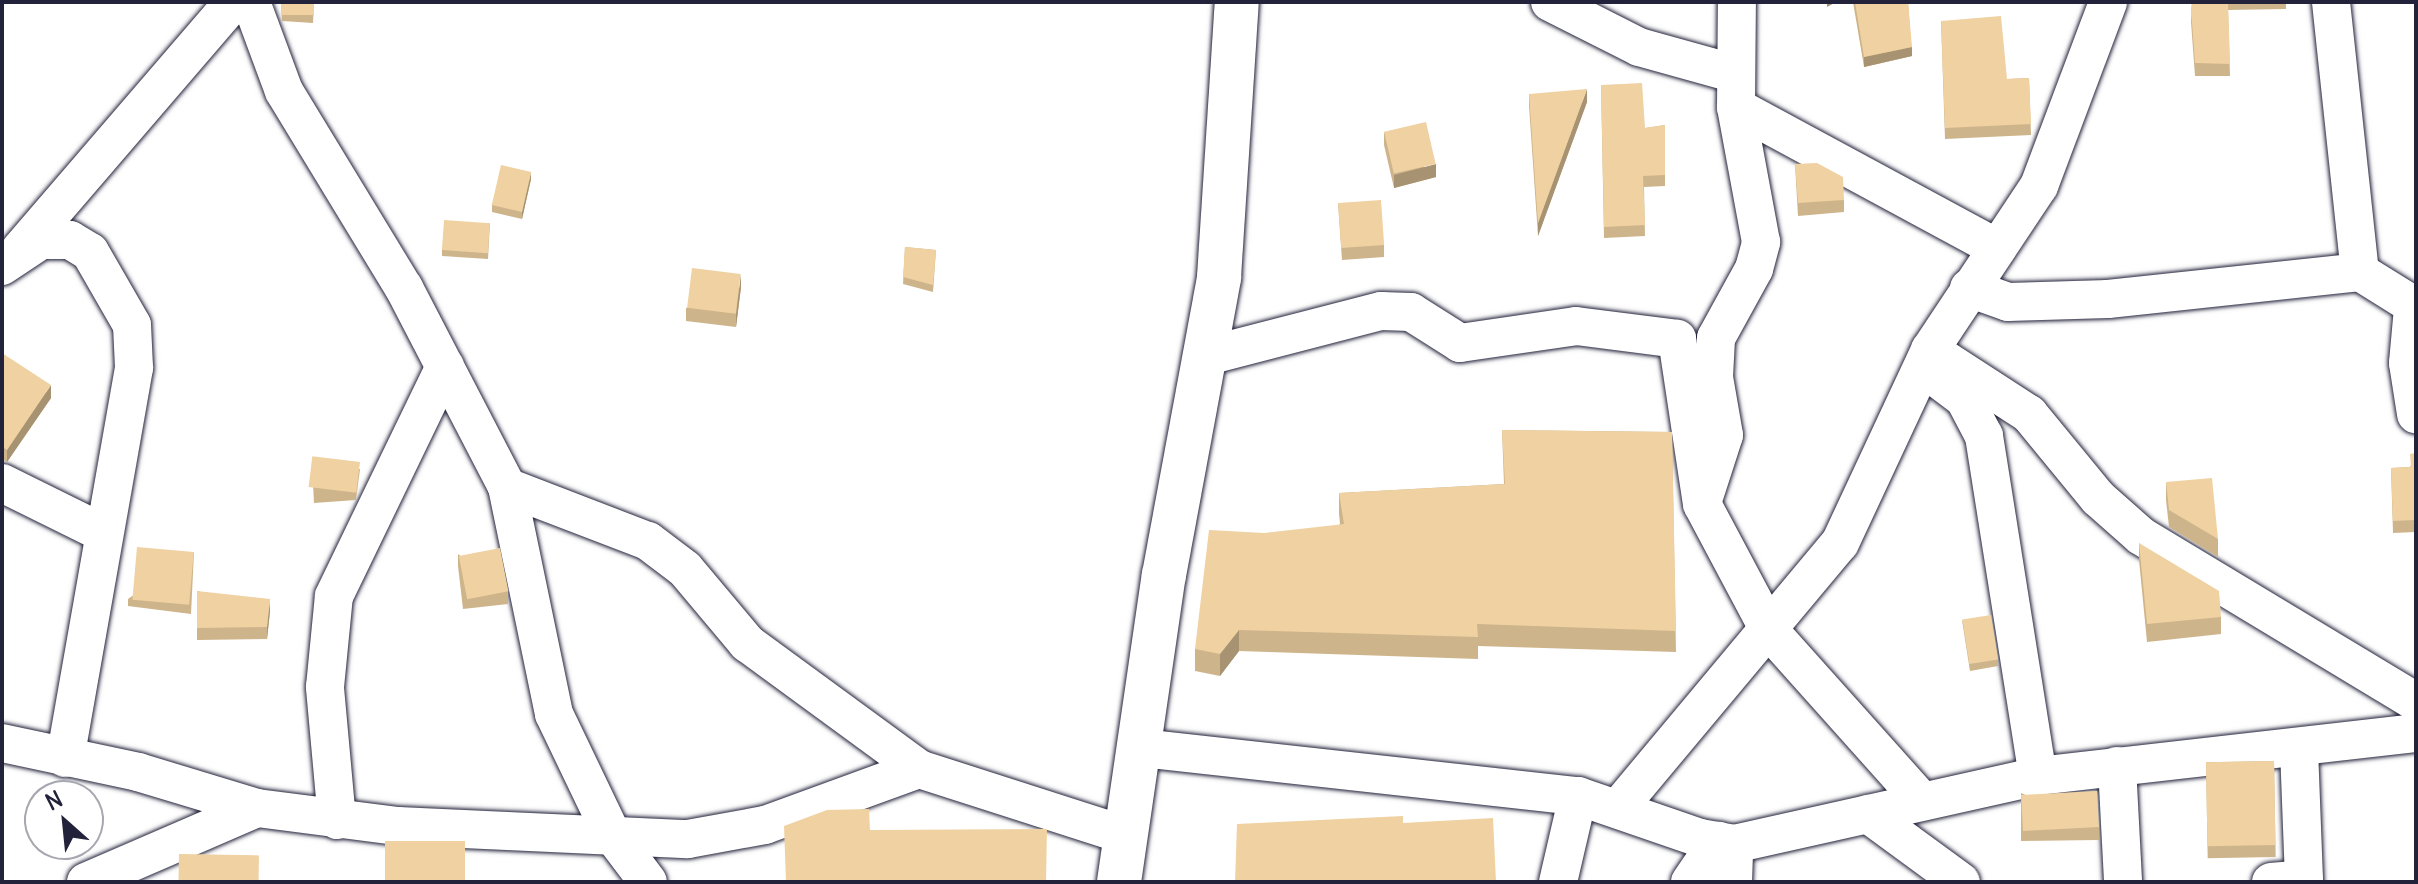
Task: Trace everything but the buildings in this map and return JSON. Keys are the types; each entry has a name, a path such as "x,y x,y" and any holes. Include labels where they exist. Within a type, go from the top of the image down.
{"main road":[{"path":"1119,882 1164,575 1219,277 1237,2"}],"street":[{"path":"11,258 233,2"},
{"path":"251,2 284,91 445,366 507,487 554,714 611,833 648,882"},
{"path":"1550,2 1734,90 1997,248"},
{"path":"1702,504 1724,435 1714,377 1716,338 1760,256 1734,90 1737,2"},
{"path":"1619,807 1808,585 1859,512 1925,359 2039,186 2108,2"},
{"path":"2331,2 2360,272"},
{"path":"11,258 41,240 70,240 90,252 132,325 134,368 65,758"},
{"path":"1969,288 2008,302 2082,300 2360,272 2414,308 2408,363 2416,414"},
{"path":"1203,357 1381,311 1411,312 1438,324 1460,343 1576,326 1677,339 1702,504 1769,630 1922,801"},
{"path":"1925,359 2029,414 2098,498 2141,536 2416,702"},
{"path":"1925,359 1964,398 1984,436 2038,776"},
{"path":"337,820 325,687 334,596 445,366"},
{"path":"2,483 103,533"},
{"path":"507,487 648,541 685,569 747,643 919,769 1125,835"},
{"path":"1141,748 1578,796 1726,843 2038,776 2299,749 2416,733"},
{"path":"2,743 138,772 257,808 337,820 688,839 765,825 919,769"},
{"path":"2293,881 2299,749"},
{"path":"2117,766 2123,882"},
{"path":"1558,882 1578,796"},
{"path":"86,882 257,808"},
{"path":"1868,814 1961,882"},
{"path":"1690,882 1726,843"},
{"path":"1726,843 1733,882"}]}
